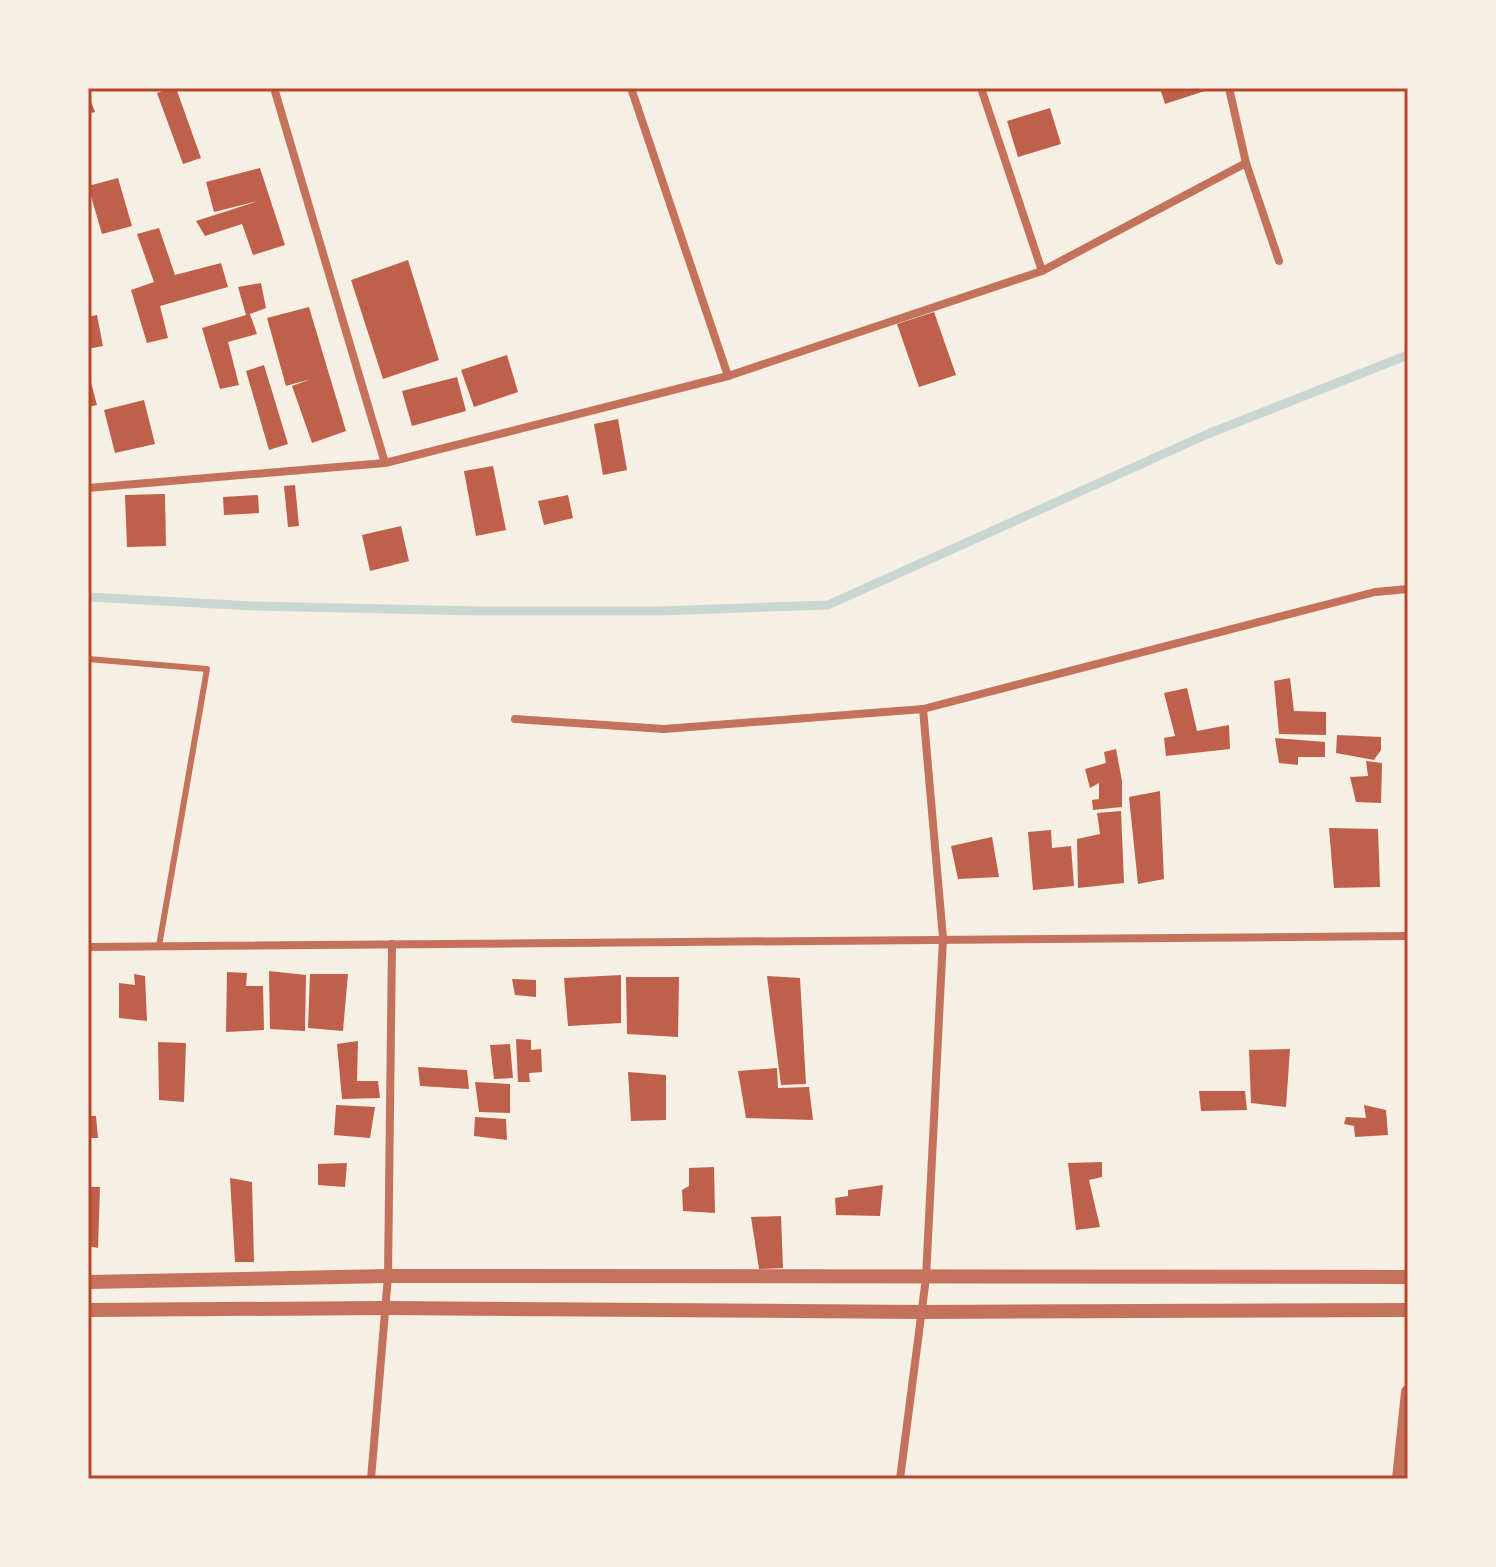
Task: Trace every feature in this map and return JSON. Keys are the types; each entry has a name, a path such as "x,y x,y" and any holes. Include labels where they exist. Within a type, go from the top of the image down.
{"street":[{"path":"274,88 385,463"},
{"path":"631,88 728,376"},
{"path":"981,88 1042,271"},
{"path":"1229,88 1246,163 1279,261"},
{"path":"88,488 385,463 728,376 1042,271 1246,163"},
{"path":"515,719 664,729 923,709 1375,592 1408,589"},
{"path":"900,1479 926,1278 943,938 923,709"},
{"path":"88,947 1408,936"},
{"path":"371,1479 388,1276 392,944"},
{"path":"88,1282 388,1276 1408,1277"},
{"path":"88,1310 1408,1310"},
{"path":"1399,1479 1408,1392"}],"lane":[{"path":"88,659 207,669 159,946"}],"building":[{"path":"176,88 201,158 183,164 157,93"},
{"path":"1160,88 1211,88 1211,89 1165,104"},
{"path":"88,94 95,112 88,114"},
{"path":"1050,108 1061,144 1018,157 1007,121"},
{"path":"260,168 285,245 253,255 242,224 205,236 196,221 258,201 214,212 206,182"},
{"path":"118,178 132,226 102,234 88,186"},
{"path":"159,228 175,275 221,263 228,287 160,306 168,338 147,343 131,290 154,282 137,234"},
{"path":"408,260 439,360 383,379 351,280"},
{"path":"261,283 266,308 250,314 257,334 228,342 239,385 220,389 202,328 246,315 238,287"},
{"path":"309,307 346,431 312,443 292,386 311,379 286,386 267,318"},
{"path":"934,312 956,375 919,387 897,324"},
{"path":"97,315 103,346 88,349 88,317"},
{"path":"507,355 518,392 474,407 461,370"},
{"path":"264,365 288,444 269,450 246,371"},
{"path":"88,371 97,405 88,407"},
{"path":"457,377 466,411 412,426 402,391"},
{"path":"144,400 155,444 115,453 104,410"},
{"path":"618,419 627,470 603,475 594,424"},
{"path":"493,466 506,530 476,536 464,471"},
{"path":"295,485 299,526 288,527 284,486"},
{"path":"165,494 166,546 127,547 125,495"},
{"path":"258,495 259,513 224,515 223,497"},
{"path":"568,495 573,518 544,525 538,501"},
{"path":"401,526 409,561 370,571 362,535"},
{"path":"1290,678 1294,711 1326,712 1326,735 1279,734 1274,681"},
{"path":"1187,688 1197,731 1229,725 1230,749 1166,756 1164,738 1175,736 1164,693"},
{"path":"1337,735 1381,737 1381,750 1374,760 1336,753"},
{"path":"1275,738 1325,742 1325,757 1298,757 1298,765 1279,763"},
{"path":"1116,749 1122,781 1122,807 1093,810 1092,800 1099,799 1099,783 1090,788 1085,769 1106,763 1104,752"},
{"path":"1366,761 1382,763 1381,803 1356,802 1350,777 1368,776"},
{"path":"1160,791 1164,879 1138,884 1129,797"},
{"path":"1121,811 1124,883 1078,888 1077,839 1100,834 1097,813"},
{"path":"1329,828 1378,829 1380,887 1334,888"},
{"path":"1051,830 1052,848 1071,846 1074,886 1033,890 1028,832"},
{"path":"992,837 999,877 958,879 951,846"},
{"path":"269,971 306,975 305,1031 270,1029"},
{"path":"227,972 247,973 246,986 263,986 264,1030 226,1032"},
{"path":"134,974 145,976 147,1021 119,1018 119,983 135,985"},
{"path":"310,974 348,974 343,1031 308,1028"},
{"path":"621,975 621,1023 568,1026 564,978"},
{"path":"767,976 800,978 806,1084 781,1085"},
{"path":"626,977 679,977 678,1037 627,1034"},
{"path":"512,979 536,980 536,997 515,995"},
{"path":"516,1039 531,1040 531,1050 541,1049 542,1072 529,1073 530,1082 518,1082"},
{"path":"358,1041 357,1081 378,1081 380,1098 342,1099 337,1044"},
{"path":"158,1042 186,1043 184,1102 159,1100"},
{"path":"510,1044 513,1078 494,1079 490,1045"},
{"path":"1290,1049 1286,1107 1251,1103 1249,1050"},
{"path":"418,1067 467,1070 469,1089 420,1086"},
{"path":"777,1068 778,1088 809,1087 813,1120 746,1118 738,1071"},
{"path":"628,1072 666,1075 666,1120 631,1121"},
{"path":"475,1082 510,1084 510,1113 479,1112"},
{"path":"1199,1091 1245,1091 1247,1110 1201,1111"},
{"path":"336,1105 375,1107 370,1138 334,1135"},
{"path":"1364,1105 1386,1110 1388,1135 1355,1137 1354,1126 1344,1124 1346,1117 1366,1118"},
{"path":"88,1116 96,1116 98,1138 88,1138"},
{"path":"475,1117 506,1119 507,1140 474,1136"},
{"path":"1102,1162 1102,1177 1089,1180 1100,1227 1076,1230 1068,1163"},
{"path":"347,1163 345,1187 318,1185 318,1164"},
{"path":"714,1167 715,1213 683,1211 682,1190 689,1186 689,1168"},
{"path":"230,1178 252,1182 254,1262 235,1262"},
{"path":"883,1185 880,1216 836,1215 835,1198 848,1196 848,1190"},
{"path":"88,1187 100,1187 98,1248 88,1246"},
{"path":"781,1216 783,1268 759,1269 751,1217"}],"waterway":[{"path":"88,597 253,606 479,611 660,611 828,605 1210,433 1408,355"}]}
